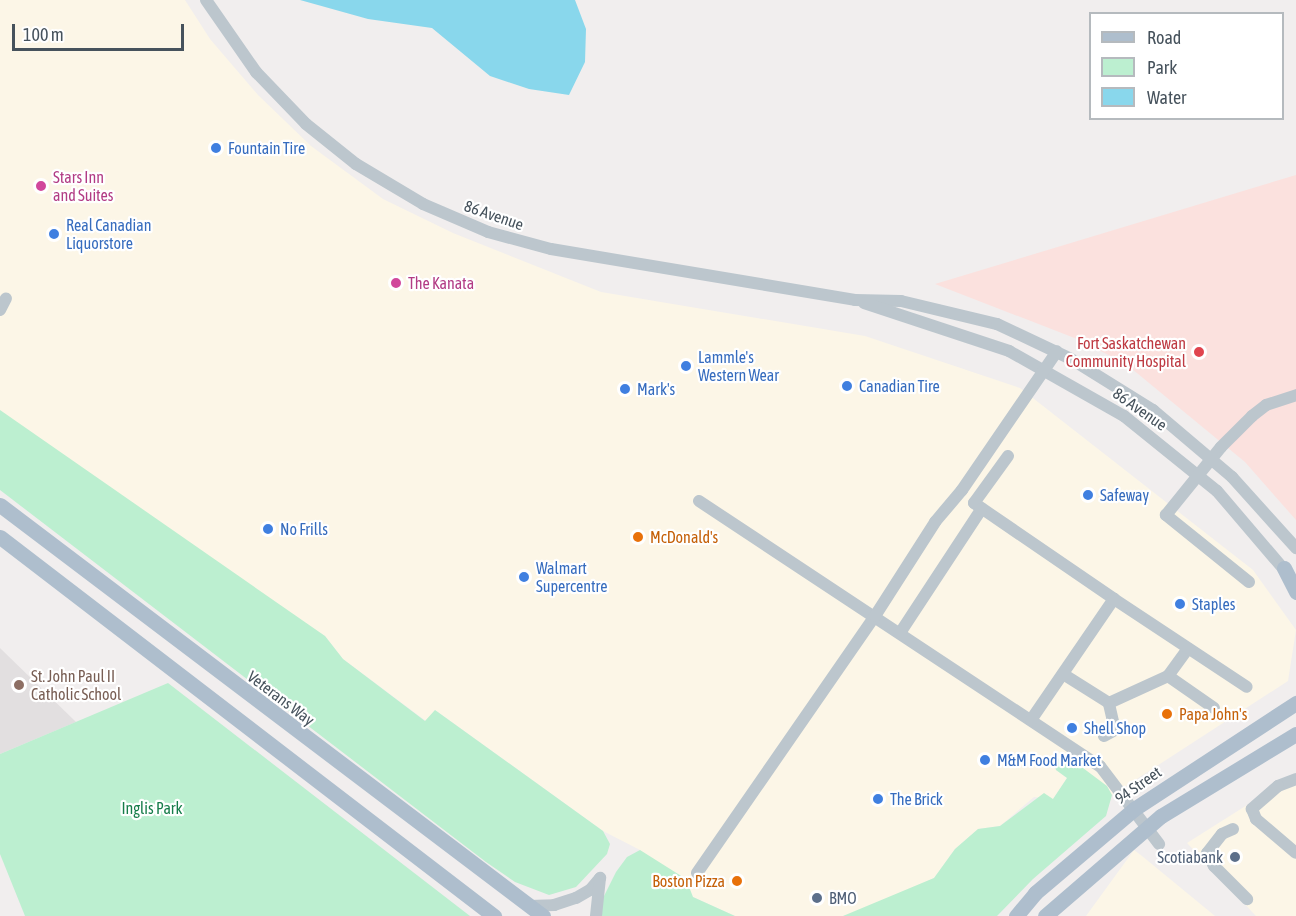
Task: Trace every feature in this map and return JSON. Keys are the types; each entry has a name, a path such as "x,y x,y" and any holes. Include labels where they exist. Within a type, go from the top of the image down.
{"main road":[{"name":"Veterans Way","path":"0,505 543,916"},
{"path":"0,537 494,916"},
{"path":"1284,568 1296,592"},
{"name":"94 Street","path":"1016,916 1035,893 1134,809 1296,703"},
{"path":"1045,916 1147,827 1292,738"}],"street":[{"name":"86 Avenue","path":"206,0 256,72 306,124 356,164 423,204 488,232 542,247 855,300 901,301 968,315 1057,351 1145,405 1211,458 1296,548"},
{"path":"0,310 2,298"},
{"name":"86 Avenue","path":"855,300 984,342 1046,369 1124,416 1198,474 1296,584"},
{"path":"697,873 875,615 935,522 962,490 1057,351"},
{"path":"1249,582 1166,515 1211,458 1266,405 1296,395"},
{"path":"900,633 1008,456"},
{"path":"962,490 978,506 1247,687"},
{"path":"699,501 875,615 1108,772 1160,844"},
{"path":"1031,720 1114,599"},
{"path":"1109,703 1167,676 1188,648"},
{"path":"1063,674 1109,703 1115,730 1104,736"},
{"path":"1167,676 1214,708"},
{"path":"1296,779 1278,786 1252,809 1256,819 1296,853"},
{"path":"1233,830 1222,834 1207,853 1214,866 1247,899"},
{"path":"529,906 554,905 576,898 590,890 600,878 596,916"}],"shaded area":[{"path":"0,0 185,0 210,39 258,95 311,146 383,199 453,233 601,292 865,336 1020,388 1253,570 1296,630 1288,681 1112,795 1107,786 1060,757 1056,770 1067,778 1053,799 1034,797 1000,826 978,829 955,849 934,878 868,908 843,916 735,916 693,897 640,850 603,831 435,710 426,721 343,659 325,636 0,431"},
{"name":"Fort Saskatchewan Community Hospital","path":"1296,175 1296,520 1245,462 1126,364 1077,339 935,284"},
{"name":"St. John Paul II Catholic School","path":"0,648 76,722 0,754"},
{"path":"1296,774 1296,916 1256,916 1187,843"},
{"path":"1134,850 1142,856 1215,916 1086,916"}],"green space":[{"path":"0,410 325,636 343,659 425,721 435,710 603,831 610,844 607,854 576,887 549,895 515,882 486,862 0,490"},
{"name":"Inglis Park","path":"168,683 470,916 25,916 0,854 0,754"},
{"path":"1067,756 1107,786 1112,795 1106,816 1033,879 997,916 843,916 934,878 955,849 978,829 1000,826 1044,793 1053,799 1067,778 1056,770 1054,764 1060,757"},
{"path":"640,850 686,879 693,897 735,916 600,916 602,900 616,872 627,857"}],"water":[{"path":"300,0 575,0 586,29 585,62 569,95 529,89 490,76 432,28 368,19"}],"place":[{"name":"Fountain Tire","path":"216,148"},
{"name":"Stars Inn and Suites","path":"41,186"},
{"name":"Real Canadian Liquorstore","path":"54,234"},
{"name":"The Kanata","path":"396,283"},
{"name":"Fort Saskatchewan Community Hospital","path":"1199,352"},
{"name":"Lammle's Western Wear","path":"686,366"},
{"name":"Canadian Tire","path":"847,386"},
{"name":"Mark's","path":"625,389"},
{"name":"Safeway","path":"1088,495"},
{"name":"No Frills","path":"268,529"},
{"name":"McDonald's","path":"638,537"},
{"name":"Walmart Supercentre","path":"524,577"},
{"name":"Staples","path":"1180,604"},
{"name":"St. John Paul II Catholic School","path":"19,685"},
{"name":"Papa John's","path":"1167,714"},
{"name":"Shell Shop","path":"1072,728"},
{"name":"M&M Food Market","path":"985,760"},
{"name":"The Brick","path":"878,799"},
{"name":"Scotiabank","path":"1235,857"},
{"name":"Boston Pizza","path":"737,881"},
{"name":"BMO","path":"817,898"}]}
